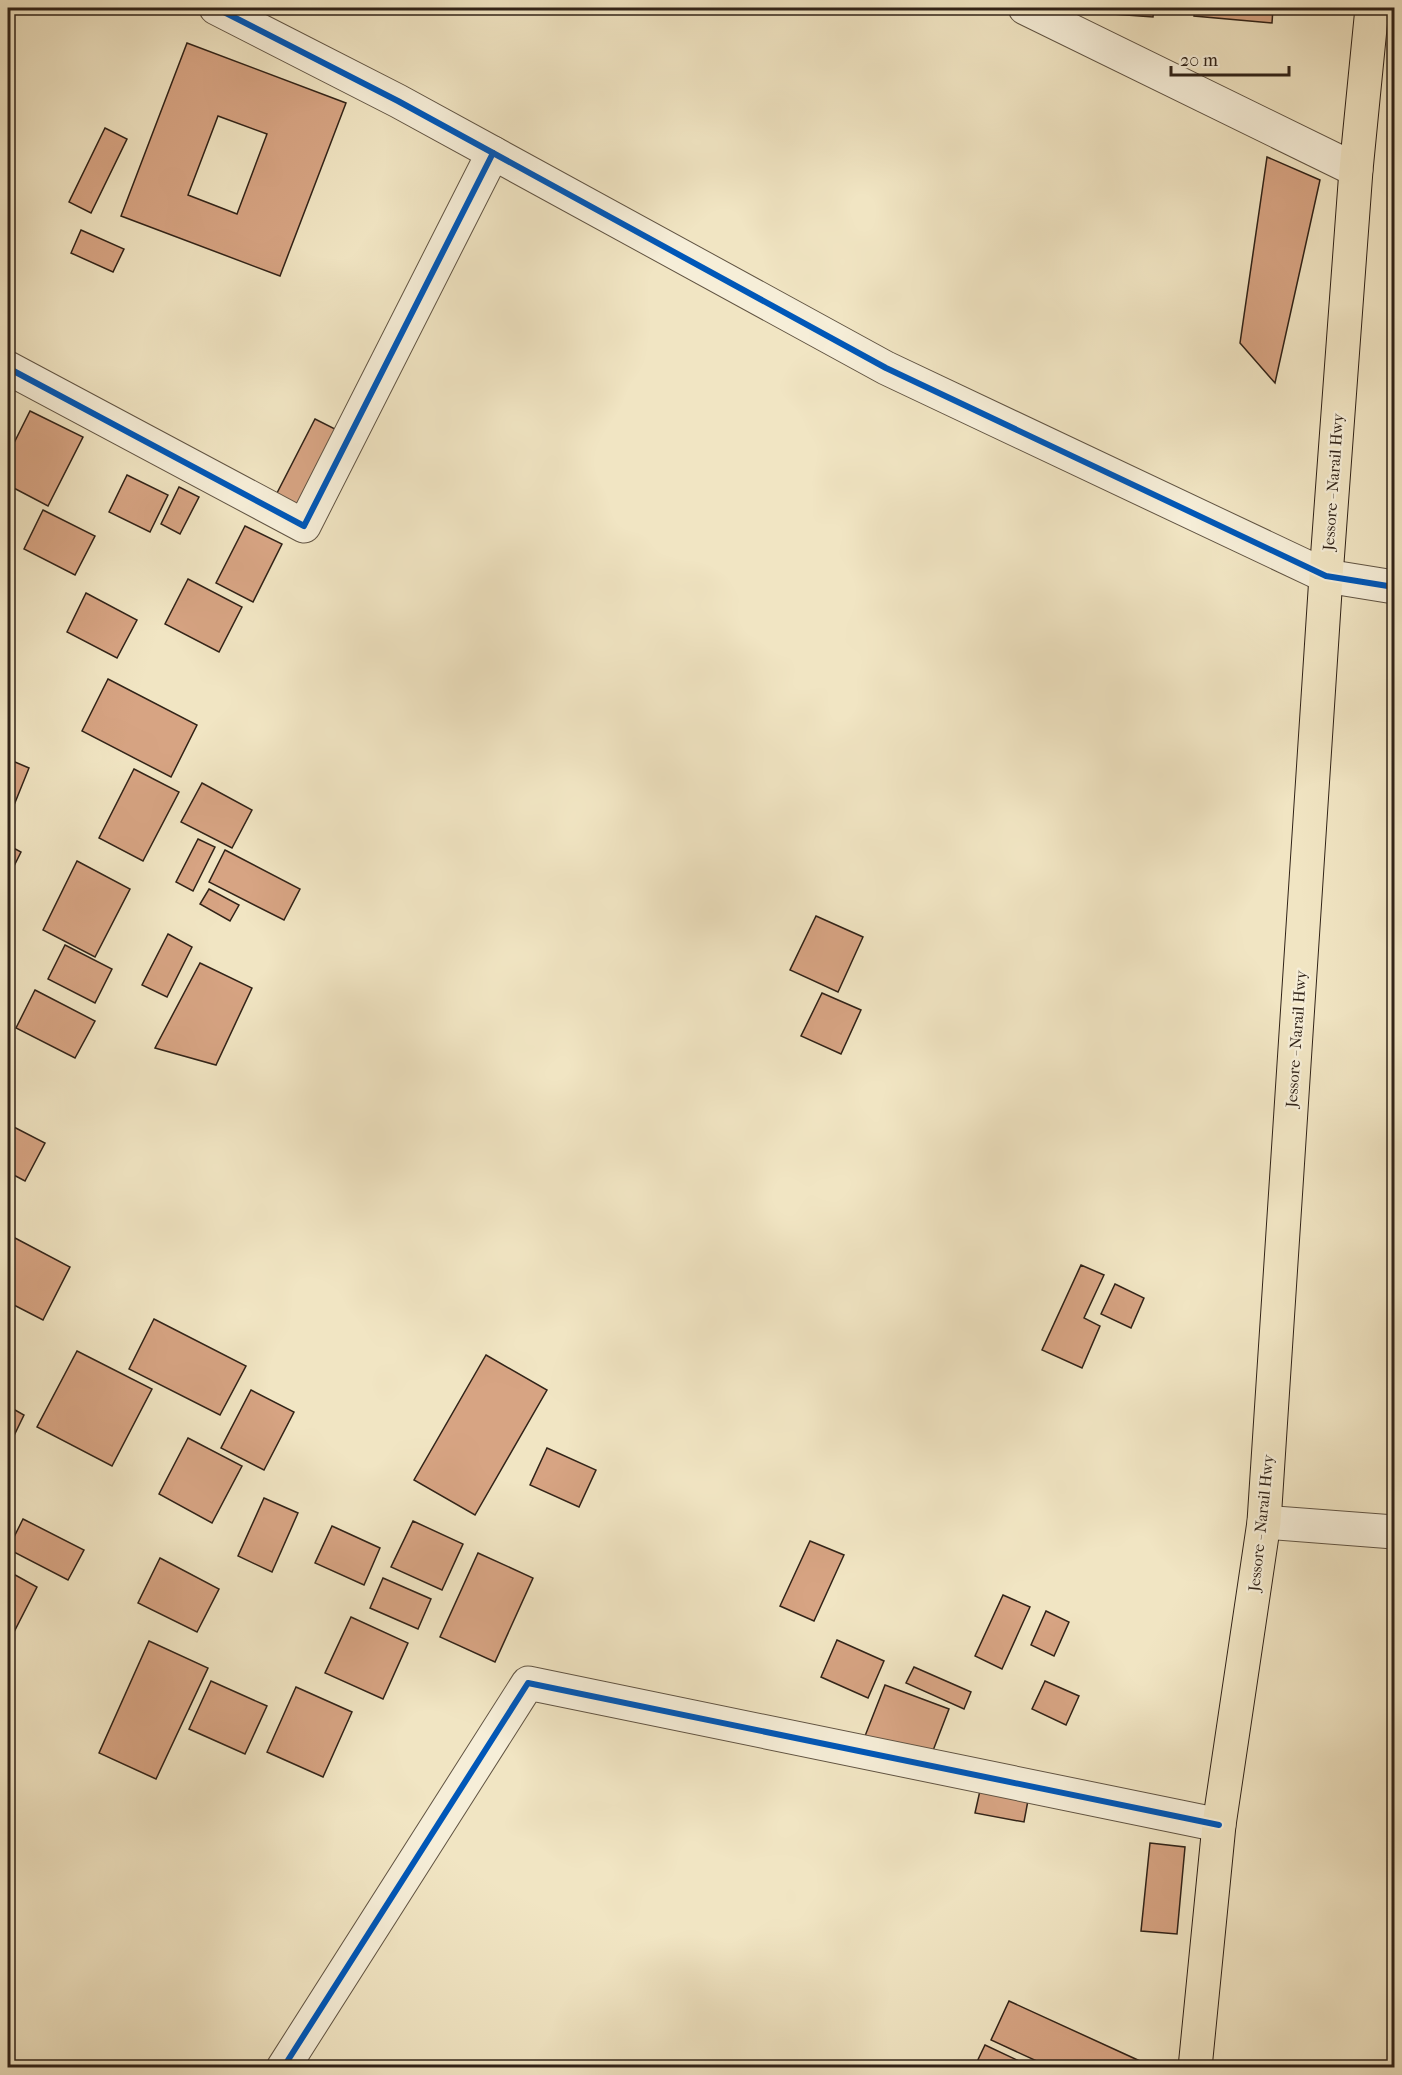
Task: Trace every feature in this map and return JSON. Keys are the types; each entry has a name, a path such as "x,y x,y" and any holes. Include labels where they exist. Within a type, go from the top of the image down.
{"highway":[{"name":"Jessore - Narail Hwy","path":"1195,2067 1219,1825 1264,1522 1326,576 1356,170 1372,8"}],"street":[{"path":"216,8 398,101 886,368 1326,576 1395,587"},
{"path":"1025,8 1356,170"},
{"path":"8,368 304,526 493,153"},
{"path":"1264,1522 1395,1532"},
{"path":"283,2067 528,1683 1219,1825"}],"building":[{"path":"1028,8 1154,8 1153,17"},
{"path":"1195,8 1273,8 1272,23 1194,16"},
{"path":"187,43 346,103 280,276 121,216","holes":["218,116 267,134 237,214 188,195"]},
{"path":"105,128 127,139 91,213 69,202"},
{"path":"1267,157 1320,180 1275,383 1240,343"},
{"path":"81,230 124,249 113,272 71,253"},
{"path":"30,411 83,437 48,506 8,485 8,455"},
{"path":"315,419 337,430 297,508 275,497"},
{"path":"127,475 168,495 150,532 109,512"},
{"path":"179,487 199,497 180,534 161,524"},
{"path":"43,510 95,536 75,575 24,549"},
{"path":"245,526 282,544 253,602 216,583"},
{"path":"188,579 242,607 219,652 165,624"},
{"path":"86,593 137,620 117,658 67,632"},
{"path":"108,679 197,725 171,777 82,731"},
{"path":"8,759 29,768 8,820"},
{"path":"134,769 179,792 143,861 99,838"},
{"path":"202,783 252,810 232,848 181,822"},
{"path":"198,839 215,847 193,891 176,882"},
{"path":"8,845 21,852 8,878"},
{"path":"225,850 300,889 284,920 209,882"},
{"path":"77,861 130,889 95,957 43,930"},
{"path":"209,889 239,905 230,921 200,904"},
{"path":"816,916 863,937 838,992 790,970"},
{"path":"168,934 192,947 167,997 142,985"},
{"path":"65,945 112,969 95,1003 48,979"},
{"path":"200,963 252,988 216,1065 155,1048"},
{"path":"35,990 95,1021 75,1058 16,1028"},
{"path":"822,993 861,1010 841,1054 801,1036"},
{"path":"8,1124 45,1143 25,1181 8,1172"},
{"path":"15,1238 70,1267 43,1320 8,1302 8,1252"},
{"path":"1081,1265 1104,1275 1084,1318 1100,1326 1082,1368 1042,1350"},
{"path":"1115,1284 1144,1298 1131,1328 1101,1314"},
{"path":"154,1319 246,1366 220,1415 129,1369"},
{"path":"77,1351 152,1389 112,1466 37,1427"},
{"path":"486,1355 547,1390 475,1515 414,1480"},
{"path":"251,1390 294,1412 264,1470 221,1448"},
{"path":"8,1406 24,1415 8,1448"},
{"path":"188,1438 242,1466 212,1523 159,1494"},
{"path":"547,1448 596,1470 579,1507 530,1485"},
{"path":"264,1498 298,1513 272,1572 238,1556"},
{"path":"23,1519 84,1550 68,1580 8,1549"},
{"path":"413,1521 463,1544 442,1590 391,1567"},
{"path":"332,1526 380,1548 364,1585 315,1563"},
{"path":"810,1541 844,1555 814,1621 780,1606"},
{"path":"478,1553 533,1578 495,1662 440,1637"},
{"path":"160,1558 219,1589 197,1632 138,1603"},
{"path":"8,1571 37,1587 14,1632 8,1629"},
{"path":"383,1578 431,1599 418,1629 370,1608"},
{"path":"1003,1595 1030,1607 1002,1669 975,1656"},
{"path":"1046,1611 1069,1622 1054,1656 1031,1645"},
{"path":"351,1617 408,1643 383,1699 325,1673"},
{"path":"837,1640 884,1661 868,1698 821,1677"},
{"path":"149,1641 208,1668 156,1779 99,1753"},
{"path":"914,1667 971,1692 964,1709 906,1683"},
{"path":"211,1681 267,1706 245,1754 189,1729"},
{"path":"1045,1681 1079,1696 1066,1725 1032,1709"},
{"path":"885,1685 949,1709 929,1761 865,1736"},
{"path":"296,1687 352,1712 323,1777 267,1752"},
{"path":"981,1786 1029,1795 1024,1822 975,1813"},
{"path":"1150,1843 1185,1847 1177,1934 1141,1931"},
{"path":"1009,2001 1140,2061 1137,2068 1052,2068 991,2040"},
{"path":"985,2045 1034,2068 974,2068"}],"cycle path":[{"path":"216,8 398,101 886,368 1326,576 1394,587"},
{"path":"8,368 304,526 493,153"},
{"path":"283,2068 528,1683 1219,1825"}]}
